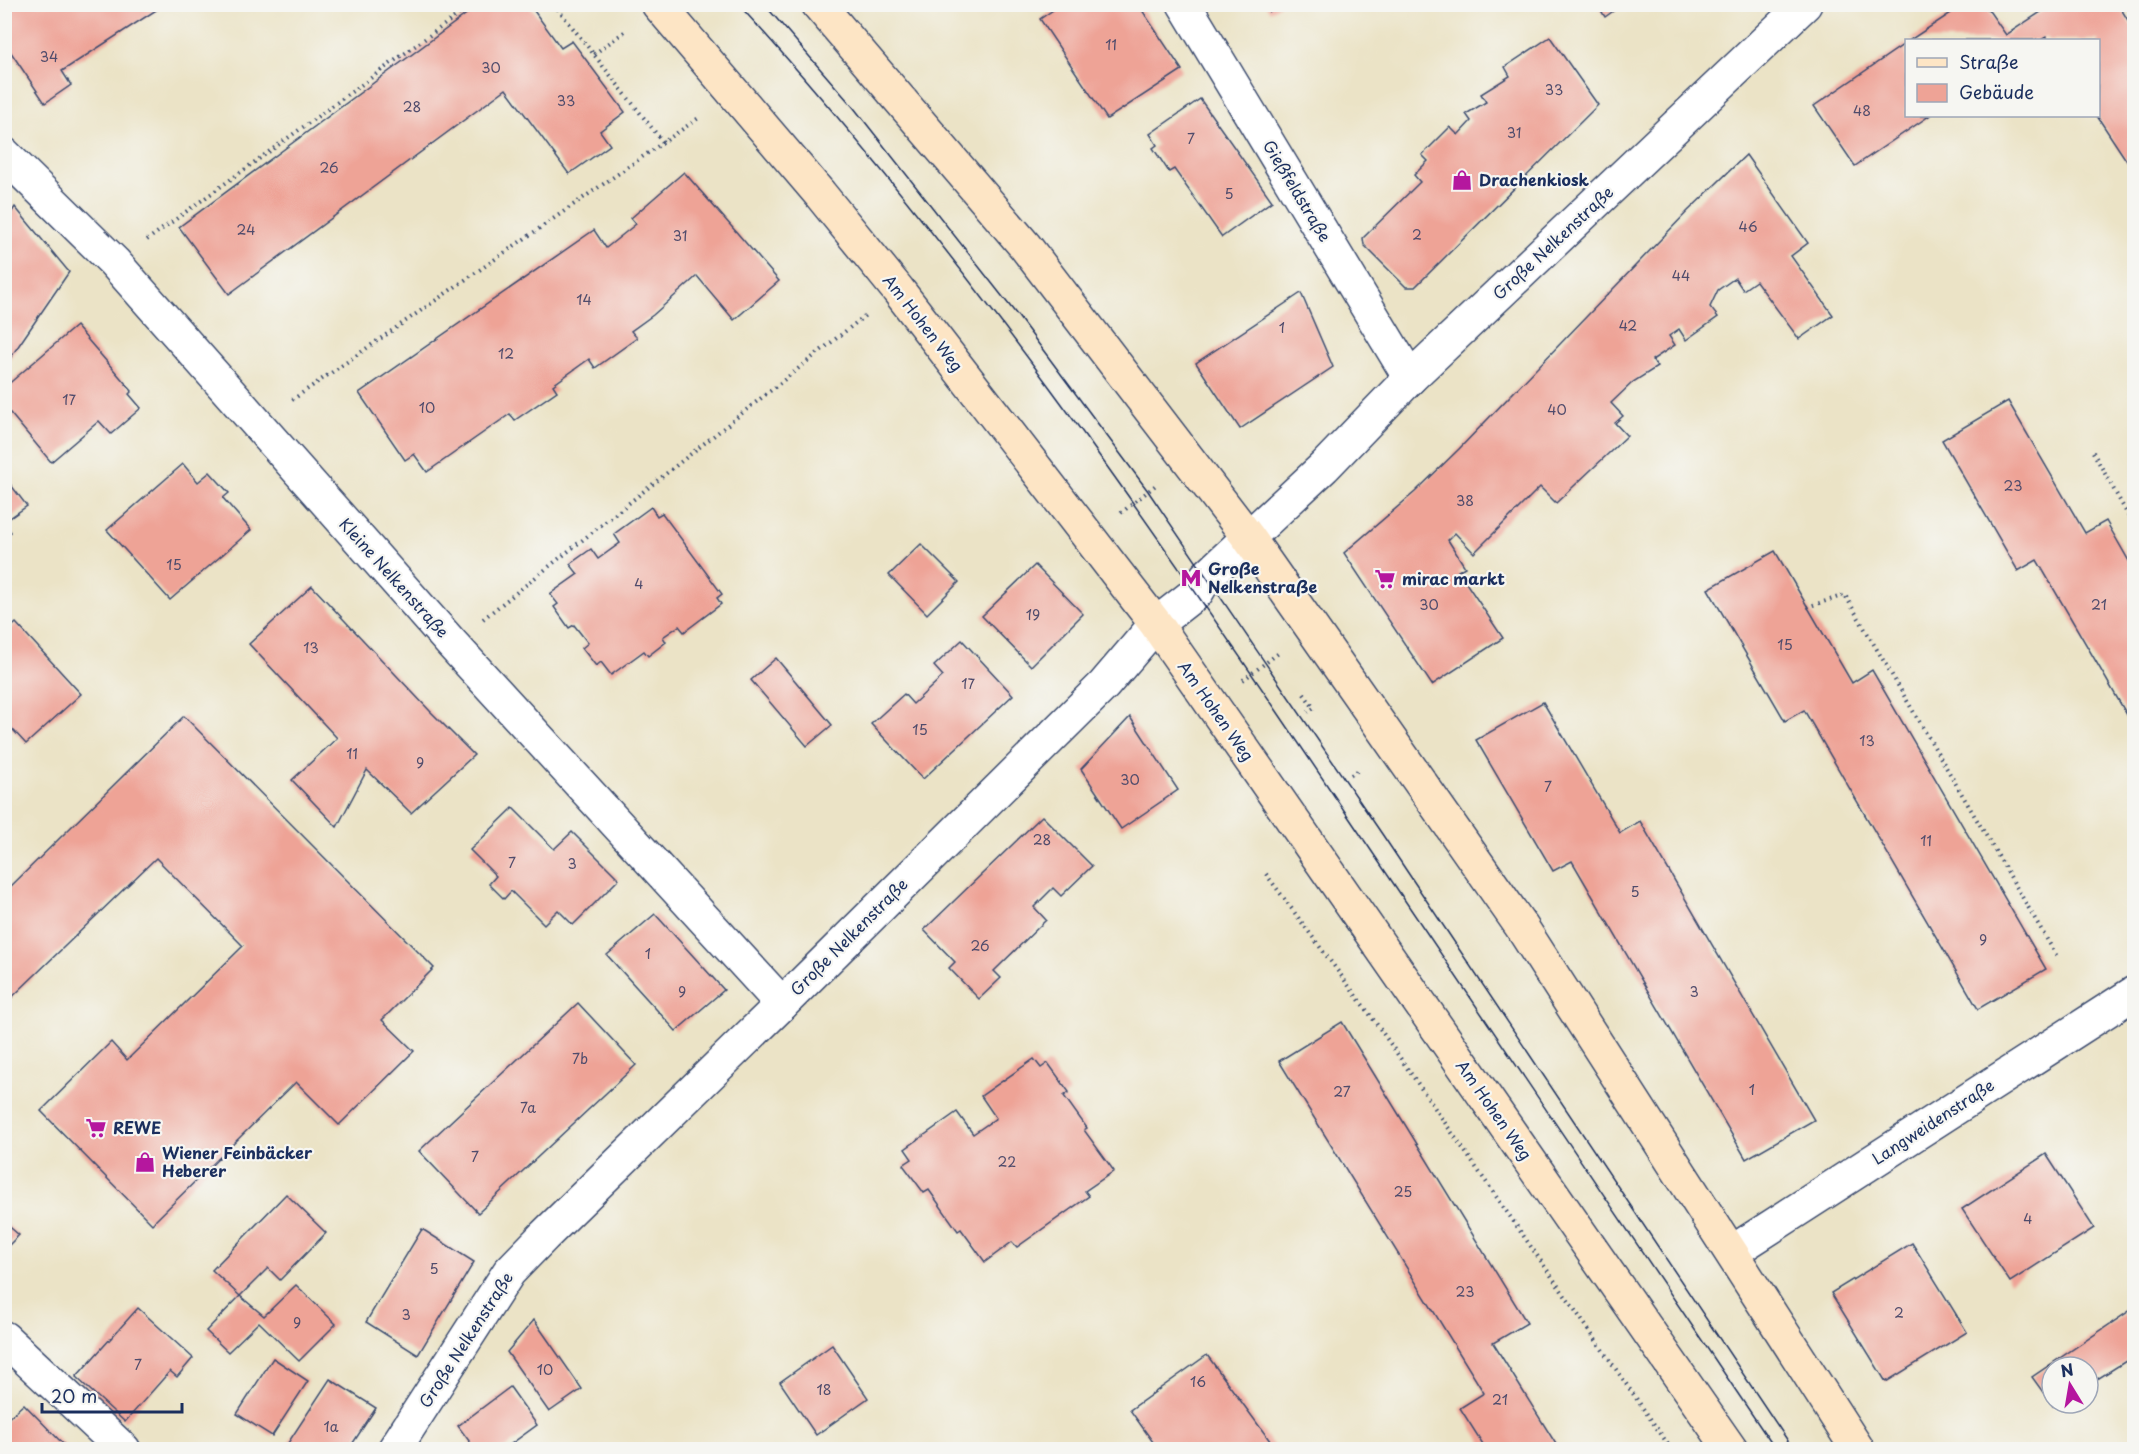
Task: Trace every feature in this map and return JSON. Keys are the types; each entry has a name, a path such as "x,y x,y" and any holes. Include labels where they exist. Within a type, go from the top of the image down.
{"main road":[{"name":"Am Hohen Weg","path":"658,4 736,93 898,290 1156,624 1731,1449"},
{"path":"818,4 1024,246 1248,537 1521,926 1858,1449"}],"street":[{"name":"Gießfeldstraße","path":"1184,4 1410,378"},
{"name":"Große Nelkenstraße","path":"394,1449 509,1272 545,1234 782,1004 1104,685 1156,624 1197,591 1206,577 1324,467 1410,378 1805,4"},
{"name":"Kleine Nelkenstraße","path":"4,154 114,262 452,644 782,1004"},
{"name":"Langweidenstraße","path":"1732,1252 2134,993"},
{"path":"4,1338 124,1449"}],"path":[{"path":"114,262 473,4"},
{"path":"554,4 663,142"},
{"path":"257,425 736,93"},
{"path":"452,644 898,290"},
{"path":"2093,452 2134,526"},
{"path":"1119,515 1157,484"},
{"path":"1807,607 1845,594 2058,958"},
{"path":"1236,684 1285,649"},
{"path":"1308,700 1314,708 1308,712"},
{"path":"1266,874 1371,1016 1672,1449"}],"building":[{"path":"480,4 529,4 561,48 572,41 625,112 600,131 610,145 569,174 506,89 229,294 179,227"},
{"path":"1062,4 1138,4 1182,70 1107,119 1040,19"},
{"path":"1265,4 1281,4 1270,12"},
{"path":"1597,4 1623,4 1605,17"},
{"path":"2053,4 2118,4 2134,30 2134,172 2098,117 2100,117 2100,39 2047,39 2046,37 2043,39 1912,39 1963,5 1985,5 2006,35"},
{"path":"4,5 164,5 62,71 71,85 45,103 4,42"},
{"path":"1550,37 1598,105 1415,287 1406,287 1364,245 1363,238 1420,182 1414,175 1428,161 1422,155 1450,127 1458,135 1471,121 1466,114 1486,102 1481,94 1510,76 1505,67"},
{"path":"1905,44 1905,117 1928,117 1855,166 1814,106"},
{"path":"1200,99 1272,201 1222,237 1174,169 1169,172 1153,148 1157,145 1150,134"},
{"path":"1746,155 1808,243 1791,256 1833,315 1799,339 1756,281 1743,290 1735,278 1718,290 1710,307 1718,317 1686,340 1679,329 1669,336 1675,345 1652,360 1657,367 1633,382 1611,403 1623,416 1615,423 1627,436 1556,503 1540,487 1474,553 1455,533 1448,540 1465,567 1458,571 1503,638 1432,685 1344,553 1415,492 1459,449 1688,211"},
{"path":"684,172 779,281 734,320 697,276 631,331 637,338 595,368 589,359 553,385 557,391 515,420 510,414 427,472 414,454 405,460 359,393 594,230 606,248 636,224 631,218"},
{"path":"15,207 69,272 4,367 4,224"},
{"path":"1301,293 1333,367 1240,429 1196,363"},
{"path":"76,326 132,391 129,394 141,408 111,434 99,421 51,462 5,407 5,387"},
{"path":"2008,401 2085,533 2106,521 2134,570 2134,727 2037,560 2018,571 1942,440"},
{"path":"183,464 198,482 210,472 229,493 223,498 251,530 170,600 107,530"},
{"path":"4,476 27,506 4,522"},
{"path":"651,507 657,516 662,513 722,594 717,598 721,604 684,632 679,626 663,637 666,642 648,656 644,651 611,675 601,662 596,666 582,648 588,643 574,625 569,628 554,607 558,604 550,594 578,574 570,564 591,549 598,559 620,543 614,534"},
{"path":"4,522 11,532 4,537"},
{"path":"921,544 959,582 927,614 889,575"},
{"path":"1775,551 1852,683 1872,670 2046,969 1978,1009 1804,710 1785,721 1708,589"},
{"path":"1035,565 1083,614 1031,666 982,616"},
{"path":"312,586 474,755 411,813 367,770 337,827 292,780 337,738 249,644"},
{"path":"16,623 81,694 26,744 4,720 4,634"},
{"path":"962,640 1013,695 923,779 871,724 904,694 913,704 943,676 934,666"},
{"path":"776,658 832,725 807,746 751,680"},
{"path":"1543,702 1620,833 1640,821 1814,1120 1746,1159 1572,861 1553,871 1476,740"},
{"path":"184,716 434,968 382,1020 414,1051 339,1125 296,1082 152,1224 41,1111 111,1042 127,1060 243,946 156,858 4,1005 4,893"},
{"path":"1130,717 1178,790 1121,829 1081,769"},
{"path":"513,808 554,849 572,832 619,879 573,925 558,910 544,924 511,891 504,899 489,884 496,876 470,850"},
{"path":"1042,816 1092,866 1061,896 1053,888 1034,907 1046,920 994,971 1001,978 979,999 949,968 955,962 924,930"},
{"path":"655,914 724,990 676,1031 607,955"},
{"path":"578,1003 636,1065 478,1213 419,1151"},
{"path":"1342,1022 1527,1323 1493,1343 1559,1449 1486,1449 1460,1408 1484,1393 1279,1061"},
{"path":"1034,1059 1041,1068 1048,1063 1069,1092 1064,1096 1087,1128 1084,1130 1114,1171 1085,1191 1089,1196 1017,1247 1012,1242 985,1262 961,1229 958,1231 929,1190 924,1193 903,1165 912,1159 905,1149 957,1112 973,1134 996,1118 981,1096"},
{"path":"2046,1154 2094,1228 2010,1282 1962,1209"},
{"path":"286,1194 326,1233 280,1280 268,1268 240,1296 212,1270"},
{"path":"4,1222 19,1235 4,1250"},
{"path":"422,1229 474,1262 418,1355 366,1322"},
{"path":"1912,1243 1967,1332 1886,1382 1831,1293"},
{"path":"296,1285 336,1324 299,1361 259,1322 228,1352 206,1331 240,1296 264,1316"},
{"path":"138,1308 193,1358 177,1377 170,1371 125,1422 76,1377"},
{"path":"2134,1308 2134,1356 2100,1377 2100,1355 2065,1355"},
{"path":"534,1320 582,1389 549,1412 507,1352"},
{"path":"832,1345 868,1398 816,1435 780,1382"},
{"path":"1207,1355 1276,1449 1158,1449 1130,1410"},
{"path":"273,1358 308,1381 272,1436 237,1414"},
{"path":"2040,1372 2040,1388 2032,1377"},
{"path":"330,1379 376,1408 349,1449 291,1449 286,1446"},
{"path":"510,1387 537,1425 504,1449 475,1449 458,1426"},
{"path":"24,1404 68,1449 4,1449 4,1422"}],"tram line":[{"path":"738,4 900,193 977,290 1124,490 1265,694 1776,1450"},
{"path":"764,4 854,108 1017,315 1148,491 1382,834 1794,1450"}],"place":[{"name":"Drachenkiosk","path":"1462,180"},
{"name":"Große Nelkenstraße","path":"1191,578"},
{"name":"mirac markt","path":"1385,579"},
{"name":"REWE","path":"96,1128"},
{"name":"Wiener Feinbäcker Heberer","path":"145,1162"}]}
